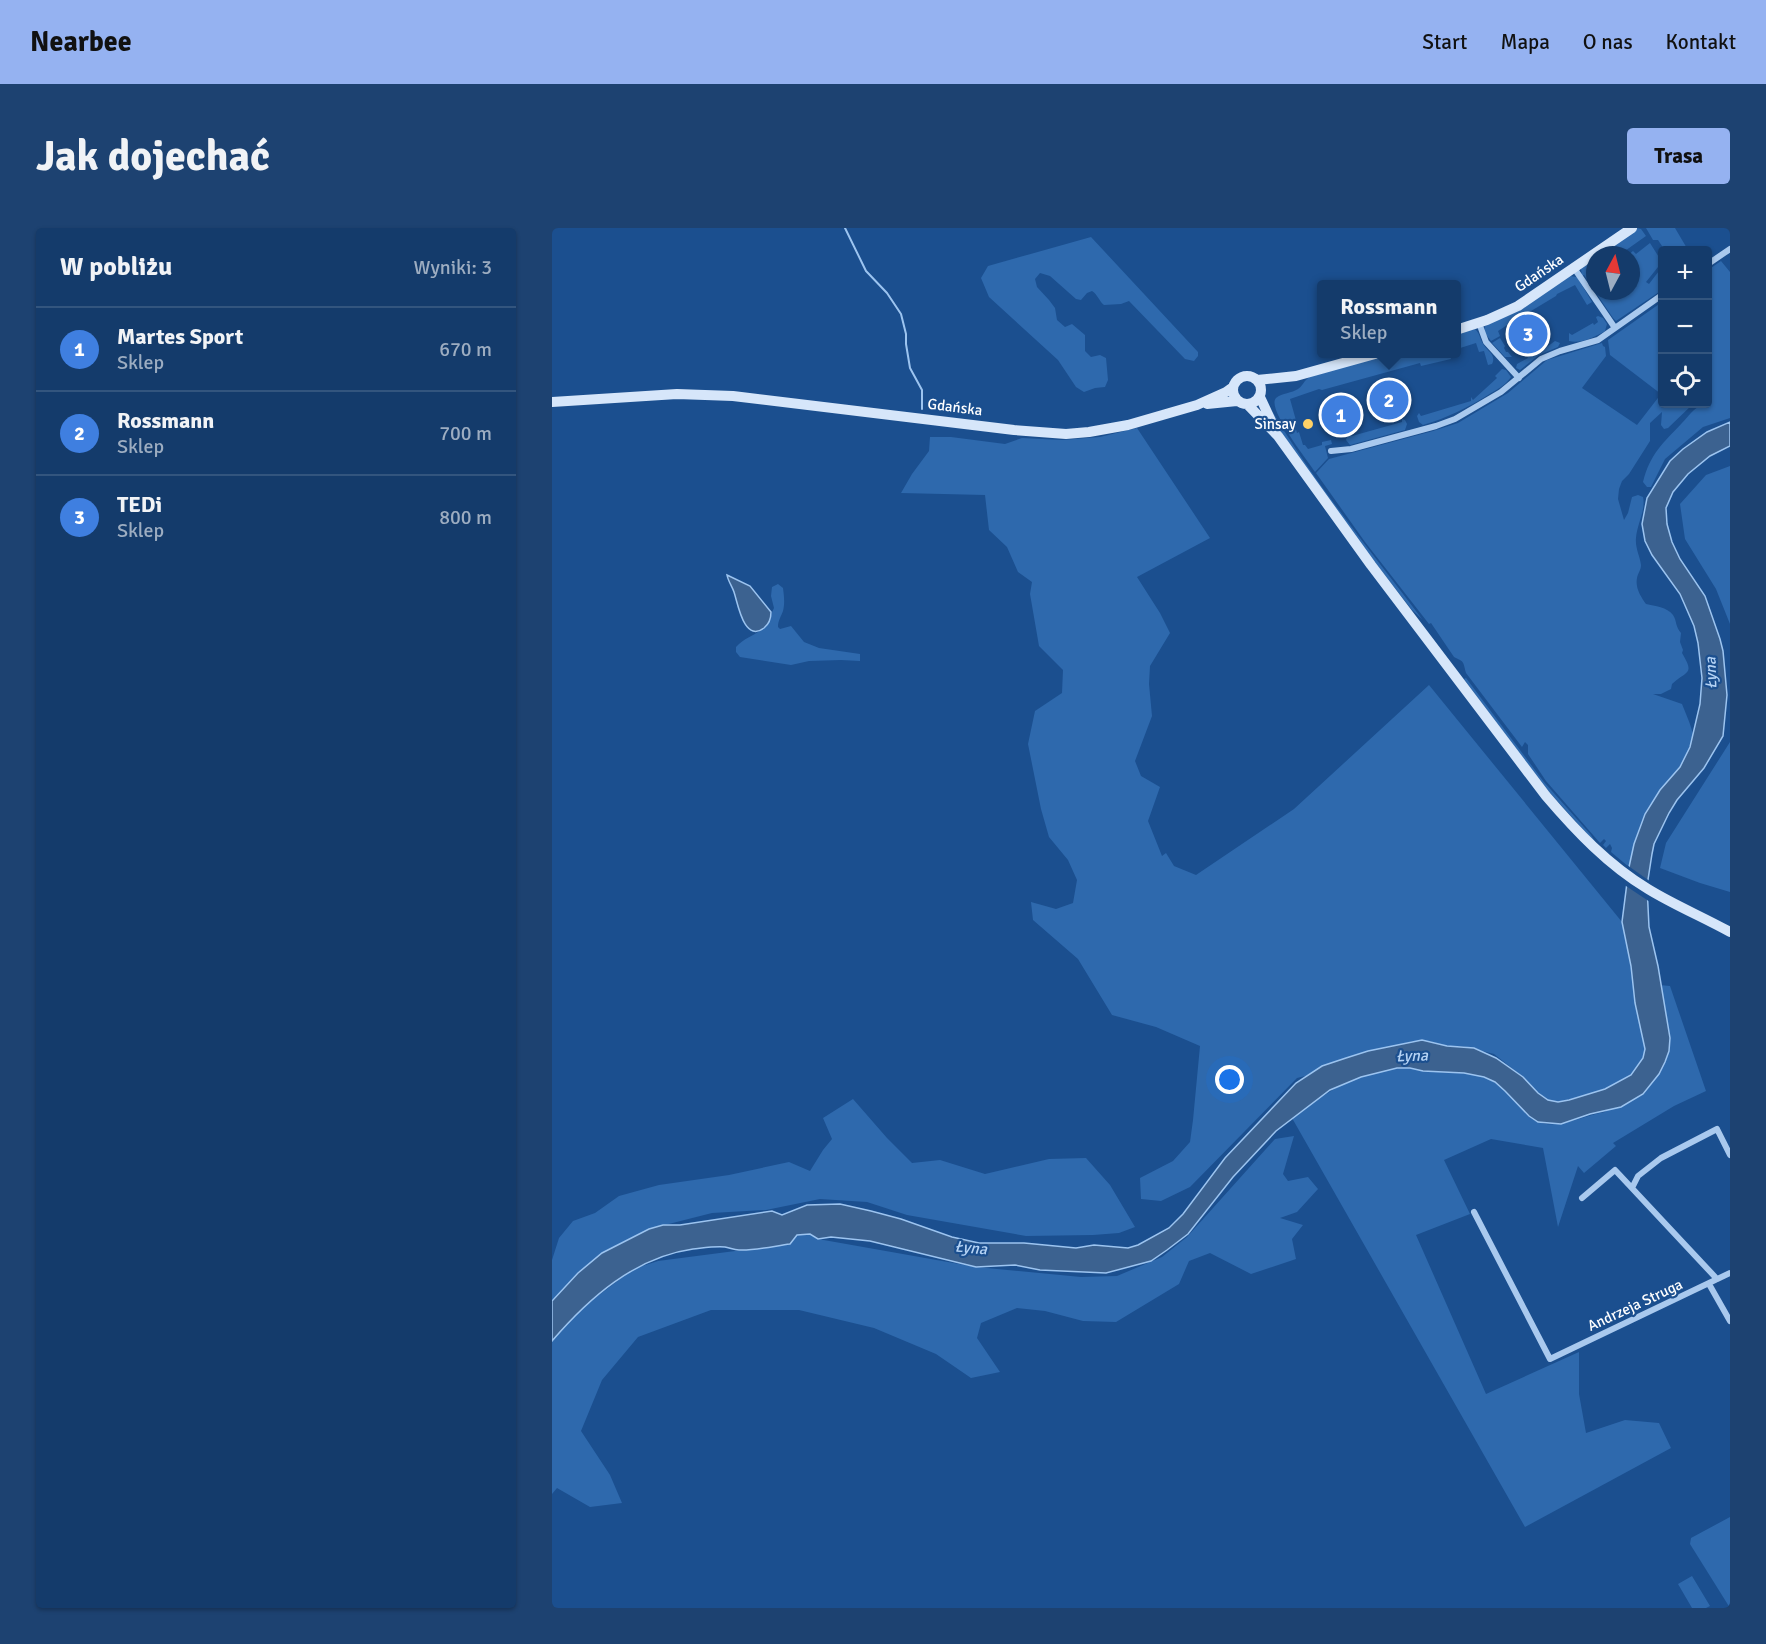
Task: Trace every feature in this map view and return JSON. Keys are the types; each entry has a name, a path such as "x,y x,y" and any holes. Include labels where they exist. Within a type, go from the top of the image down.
{"main road":[{"name":"Gdańska","path":"1461,328 1518,306 1632,228"},
{"path":"1296,376 1260,395 1255,403 1241,404 1233,394 1236,381 1243,377 1250,376 1257,380 1268,380 1296,376 1361,358"},
{"path":"1257,380 1260,395 1278,436"},
{"name":"Gdańska","path":"1197,405 1233,387"},
{"name":"Gdańska","path":"552,402 705,394 1066,434 1112,429 1197,405 1237,401"},
{"path":"1248,405 1278,436 1371,566 1546,796 1578,831 1608,860 1646,888 1730,932"},
{"path":"1700,917 1730,923"}],"street":[{"path":"1712,261 1730,249"},
{"path":"1574,268 1615,328"},
{"path":"1331,451 1351,449 1448,422 1466,414 1491,399 1549,354 1591,343 1605,336 1658,298"},
{"path":"1479,323 1486,342 1519,378"},
{"path":"1632,1188 1638,1176 1660,1158 1717,1130 1730,1155"},
{"path":"1582,1198 1615,1170 1717,1279"},
{"name":"Andrzeja Struga","path":"1474,1212 1550,1359 1730,1273"},
{"path":"1708,1284 1730,1321"}],"shaded area":[{"path":"1637,228 1641,229 1646,236 1632,246 1612,246"},
{"path":"1646,228 1675,228 1686,246 1662,246 1658,240 1653,240"},
{"path":"1091,237 1198,352 1194,361 1185,359 1129,301 1104,305 1092,291 1081,300 1076,299 1050,276 1040,273 1035,279 1037,287 1055,308 1057,320 1065,327 1072,324 1085,335 1085,351 1091,357 1100,355 1106,358 1108,380 1105,387 1084,392 1076,387 1058,360 989,297 981,278 988,266"},
{"path":"1650,243 1658,256 1658,267 1646,282 1649,284 1658,272 1658,293 1616,321 1601,300 1640,300 1640,251"},
{"path":"1721,261 1730,272 1730,418 1703,427 1665,459 1651,487 1647,487 1643,482 1649,464 1658,450 1694,410 1712,408 1712,267"},
{"path":"1586,264 1586,278 1582,276 1583,266"},
{"path":"1570,276 1577,277 1586,292 1586,300 1592,302 1587,305 1575,285 1513,320 1498,331 1500,336 1491,341 1486,334 1485,326"},
{"path":"1658,305 1658,392 1610,355 1608,340"},
{"path":"1596,317 1603,318 1607,324 1605,331 1583,341 1569,341 1569,333 1572,335 1593,323 1594,325 1598,322"},
{"path":"1475,329 1492,355 1492,364 1488,365 1484,351 1479,352 1476,343 1461,348 1461,332"},
{"path":"1500,338 1506,352 1512,357 1505,357 1492,343"},
{"path":"1555,341 1560,343 1558,347 1539,355 1520,370 1516,368 1517,364 1528,358 1527,356 1543,347 1544,349"},
{"path":"1602,343 1606,356 1582,388 1637,425 1658,398 1658,408 1689,408 1668,428 1664,429 1661,425 1662,412 1650,423 1650,441 1622,481 1618,499 1624,520 1632,497 1638,495 1643,497 1636,538 1641,565 1637,578 1638,589 1646,604 1657,606 1673,615 1681,633 1682,653 1689,669 1672,684 1671,689 1661,694 1653,694 1682,704 1693,735 1692,744 1681,764 1645,813 1637,833 1629,867 1611,852 1610,844 1606,848 1603,845 1606,841 1604,839 1600,843 1546,781 1528,754 1528,745 1525,742 1522,747 1466,673 1463,663 1454,657 1431,623 1429,624 1365,542 1316,473 1329,459 1458,423 1508,393 1547,360"},
{"path":"1371,358 1451,359 1421,366 1420,363 1319,389 1290,399 1297,424 1295,426 1303,445 1308,449 1331,440 1332,444 1325,446 1328,458 1315,472 1289,435 1275,404 1276,398 1298,389 1315,374"},
{"path":"1502,369 1506,370 1511,377 1497,389 1449,416 1423,425 1419,422 1417,416 1419,413 1421,416 1471,401 1471,397 1473,400 1497,378 1495,376"},
{"path":"1269,411 1272,411 1325,491 1422,619 1412,610 1363,547 1280,431"},
{"path":"1402,419 1407,424 1405,430 1350,445 1346,440 1351,434 1352,436 1402,422"},
{"path":"1137,428 1210,538 1137,577 1170,633 1150,666 1152,716 1135,761 1141,776 1160,787 1148,821 1162,856 1166,853 1174,866 1196,875 1294,809 1429,685 1622,922 1645,1049 1643,1058 1631,1075 1605,1089 1558,1102 1548,1100 1538,1093 1523,1077 1494,1054 1429,1041 1413,1041 1368,1051 1322,1066 1309,1075 1297,1078 1190,1187 1161,1201 1141,1199 1140,1178 1173,1161 1190,1142 1200,1046 1156,1027 1112,1015 1078,959 1033,920 1031,902 1056,909 1073,903 1077,880 1068,860 1049,837 1028,744 1035,711 1062,693 1063,670 1039,646 1030,594 1032,582 1018,572 1007,547 989,530 985,495 901,493 929,451 930,437 951,437 1005,444 1022,438 1062,440 1100,437"},
{"path":"1730,466 1730,624 1716,589 1685,539 1680,504 1706,475"},
{"path":"778,584 783,588 784,600 778,625 780,629 791,626 804,642 819,648 860,654 860,661 809,661 791,665 740,657 736,652 736,647 768,623 774,608 771,596 772,587"},
{"path":"1466,678 1544,782 1591,835 1597,845 1542,784 1464,679"},
{"path":"1730,742 1730,892 1660,868 1666,843"},
{"path":"1660,985 1670,986 1706,1091 1674,1106 1613,1143 1616,1146 1584,1173 1578,1166 1558,1227 1543,1148 1491,1139 1444,1160 1470,1214 1416,1235 1486,1394 1579,1352 1579,1394 1586,1433 1625,1420 1659,1423 1671,1448 1525,1527 1292,1118 1316,1100 1356,1078 1369,1073 1404,1068 1481,1076 1508,1093 1531,1118 1546,1124 1563,1123 1605,1112 1670,1037"},
{"path":"853,1099 912,1163 940,1160 985,1174 1049,1159 1086,1158 1110,1185 1135,1227 1119,1233 1026,1236 907,1215 867,1202 820,1199 766,1210 712,1213 649,1229 602,1253 578,1273 552,1301 552,1260 559,1238 573,1221 595,1213 619,1196 659,1185 729,1175 789,1162 810,1171 832,1139 823,1118"},
{"path":"1294,1136 1283,1174 1288,1181 1308,1177 1318,1189 1297,1212 1280,1218 1303,1225 1292,1239 1296,1259 1251,1274 1210,1253 1189,1261 1179,1284 1116,1322 1083,1321 1045,1311 1017,1308 981,1323 977,1338 1000,1372 971,1378 936,1354 874,1328 799,1310 711,1310 638,1337 602,1380 581,1431 610,1475 622,1503 590,1507 557,1488 552,1494 552,1341 586,1305 633,1269 658,1261 790,1244 796,1235 810,1234 818,1239 976,1267 1081,1277 1117,1276 1162,1257 1187,1237 1275,1139"},
{"path":"1730,1517 1730,1608 1690,1544 1691,1538"},
{"path":"1692,1576 1710,1606 1692,1608 1678,1584"}],"water":[{"name":"Łyna","path":"1730,422 1730,446 1710,456 1688,474 1673,492 1666,508 1672,542 1680,559 1705,596 1720,639 1727,695 1723,736 1704,768 1677,800 1654,844 1647,886 1649,927 1670,1038 1665,1062 1659,1074 1643,1094 1621,1107 1561,1124 1538,1122 1495,1082 1484,1077 1464,1073 1397,1068 1361,1077 1330,1090 1276,1131 1233,1177 1188,1234 1151,1261 1106,1273 1040,1270 1015,1265 976,1267 870,1241 831,1237 818,1239 810,1234 797,1235 790,1244 745,1250 709,1247 672,1253 652,1261 633,1270 598,1295 552,1341 552,1301 578,1273 602,1253 649,1229 663,1225 680,1225 772,1211 782,1215 807,1205 840,1204 901,1219 952,1237 979,1243 1024,1243 1076,1248 1094,1245 1128,1248 1138,1245 1169,1228 1183,1214 1225,1158 1296,1083 1322,1066 1368,1051 1422,1040 1447,1046 1474,1048 1496,1058 1523,1077 1548,1100 1558,1102 1605,1089 1631,1075 1643,1058 1645,1049 1622,922 1629,867 1634,844 1645,814 1660,790 1680,767 1690,747 1700,704 1702,678 1694,626 1680,594 1652,555 1645,541 1642,524 1647,498 1670,461 1707,432"},
{"path":"727,575 750,586 771,612 764,628 757,631 747,626"}],"pier":[{"path":"1627,865 1651,882 1650,902 1623,884"}],"waterway":[{"path":"845,228 866,271 887,293 901,314 910,368 922,390 922,409"}],"place":[{"name":"TEDi","path":"1528,334"},
{"name":"Rossmann","path":"1389,400"},
{"name":"Martes Sport","path":"1341,415"},
{"name":"Sinsay","path":"1308,424"}]}
